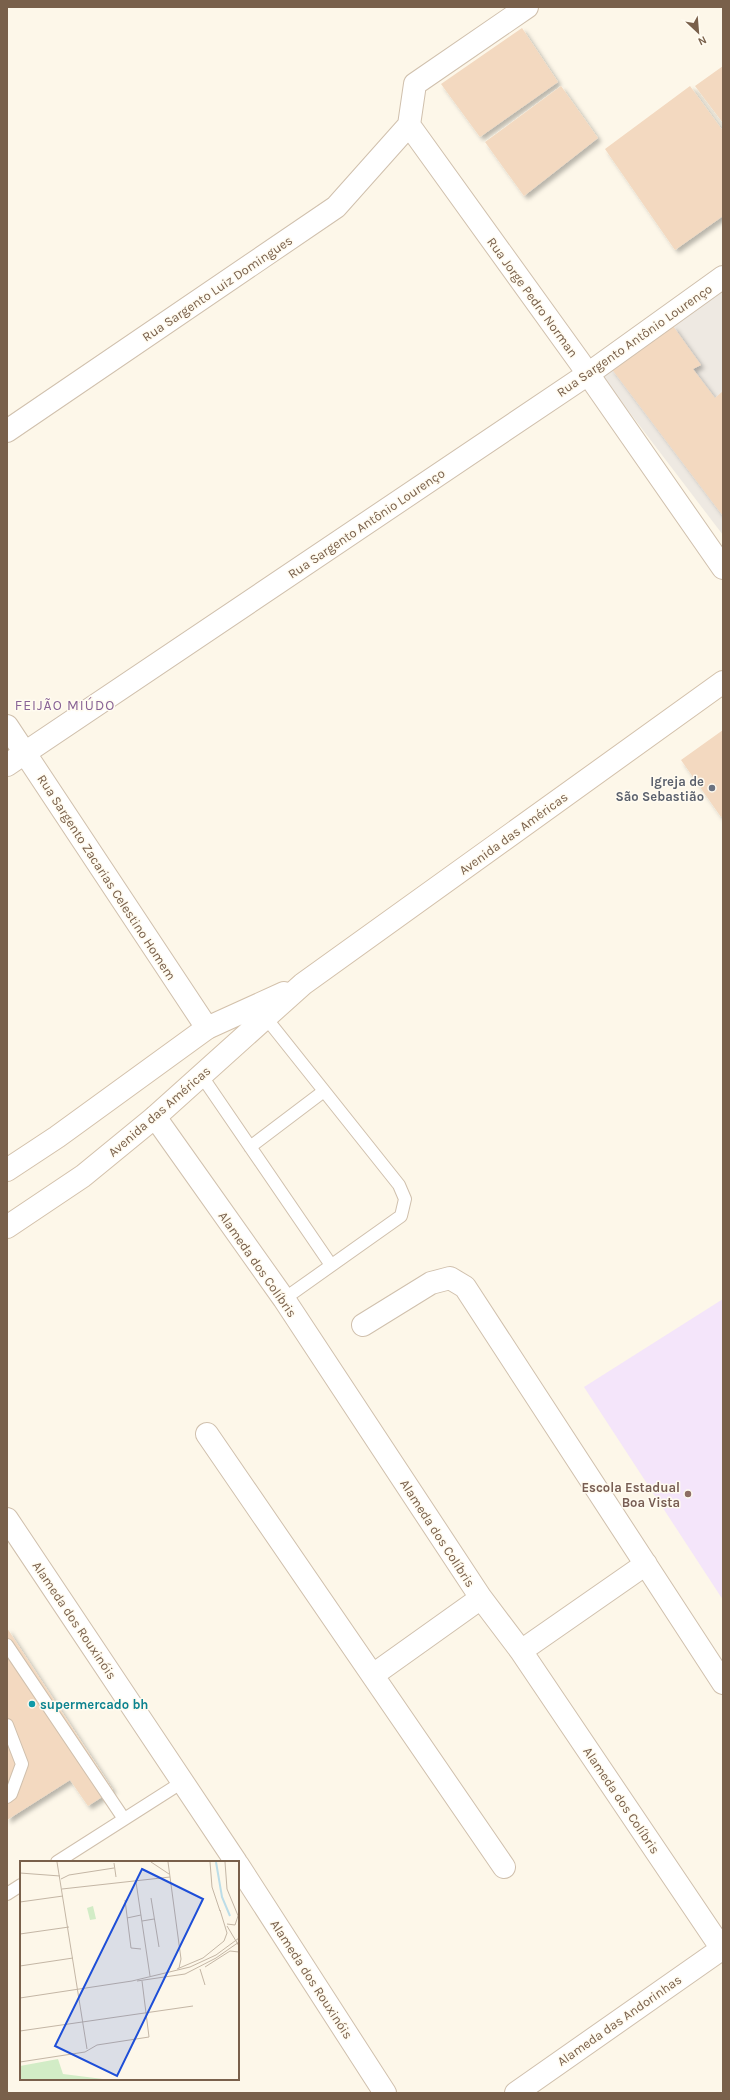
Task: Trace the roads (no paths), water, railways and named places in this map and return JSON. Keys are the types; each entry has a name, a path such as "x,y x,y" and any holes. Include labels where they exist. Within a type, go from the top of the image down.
{"street":[{"path":"409,125 415,84 527,7"},
{"name":"Rua Jorge Pedro Norman","path":"409,125 588,374 723,568"},
{"name":"Rua Sargento Luiz Domingues","path":"7,431 336,207 409,125"},
{"name":"Rua Sargento Antônio Lourenço","path":"7,765 588,374 723,277"},
{"name":"Avenida das Américas","path":"7,1227 83,1176 155,1117 303,984 723,682"},
{"name":"Rua Sargento Zacarias Celestino Homem","path":"7,726 208,1028"},
{"name":"Avenida das Américas","path":"7,1170 57,1137 208,1028 303,984"},
{"name":"Alameda dos Colíbris","path":"155,1117 284,1299 481,1598 521,1651 722,1948"},
{"path":"363,1326 431,1283 450,1278 465,1287 723,1683"},
{"path":"207,1434 504,1866"},
{"name":"Alameda dos Rouxinóis","path":"10,1531 184,1781 235,1861"},
{"path":"521,1651 646,1564"},
{"path":"373,1675 481,1598"},
{"name":"Alameda dos Rouxinóis","path":"239,1867 385,2093"},
{"name":"Alameda das Andorinhas","path":"516,2093 722,1948"}],"lane":[{"path":"266,1018 399,1185 405,1199 401,1216 284,1299"},
{"path":"201,1076 331,1265"},
{"path":"250,1147 324,1091"},
{"path":"7,1645 124,1819"},
{"path":"7,1725 22,1764 11,1794 7,1797"},
{"path":"59,1861 184,1781"},
{"path":"7,1894 20,1886"}],"place":[{"name":"Igreja de São Sebastião","path":"712,788"},
{"name":"Escola Estadual Boa Vista","path":"688,1494"},
{"name":"supermercado bh","path":"32,1704"}],"district":[{"name":"FEIJÃO MIÚDO","path":"65,705"}]}
